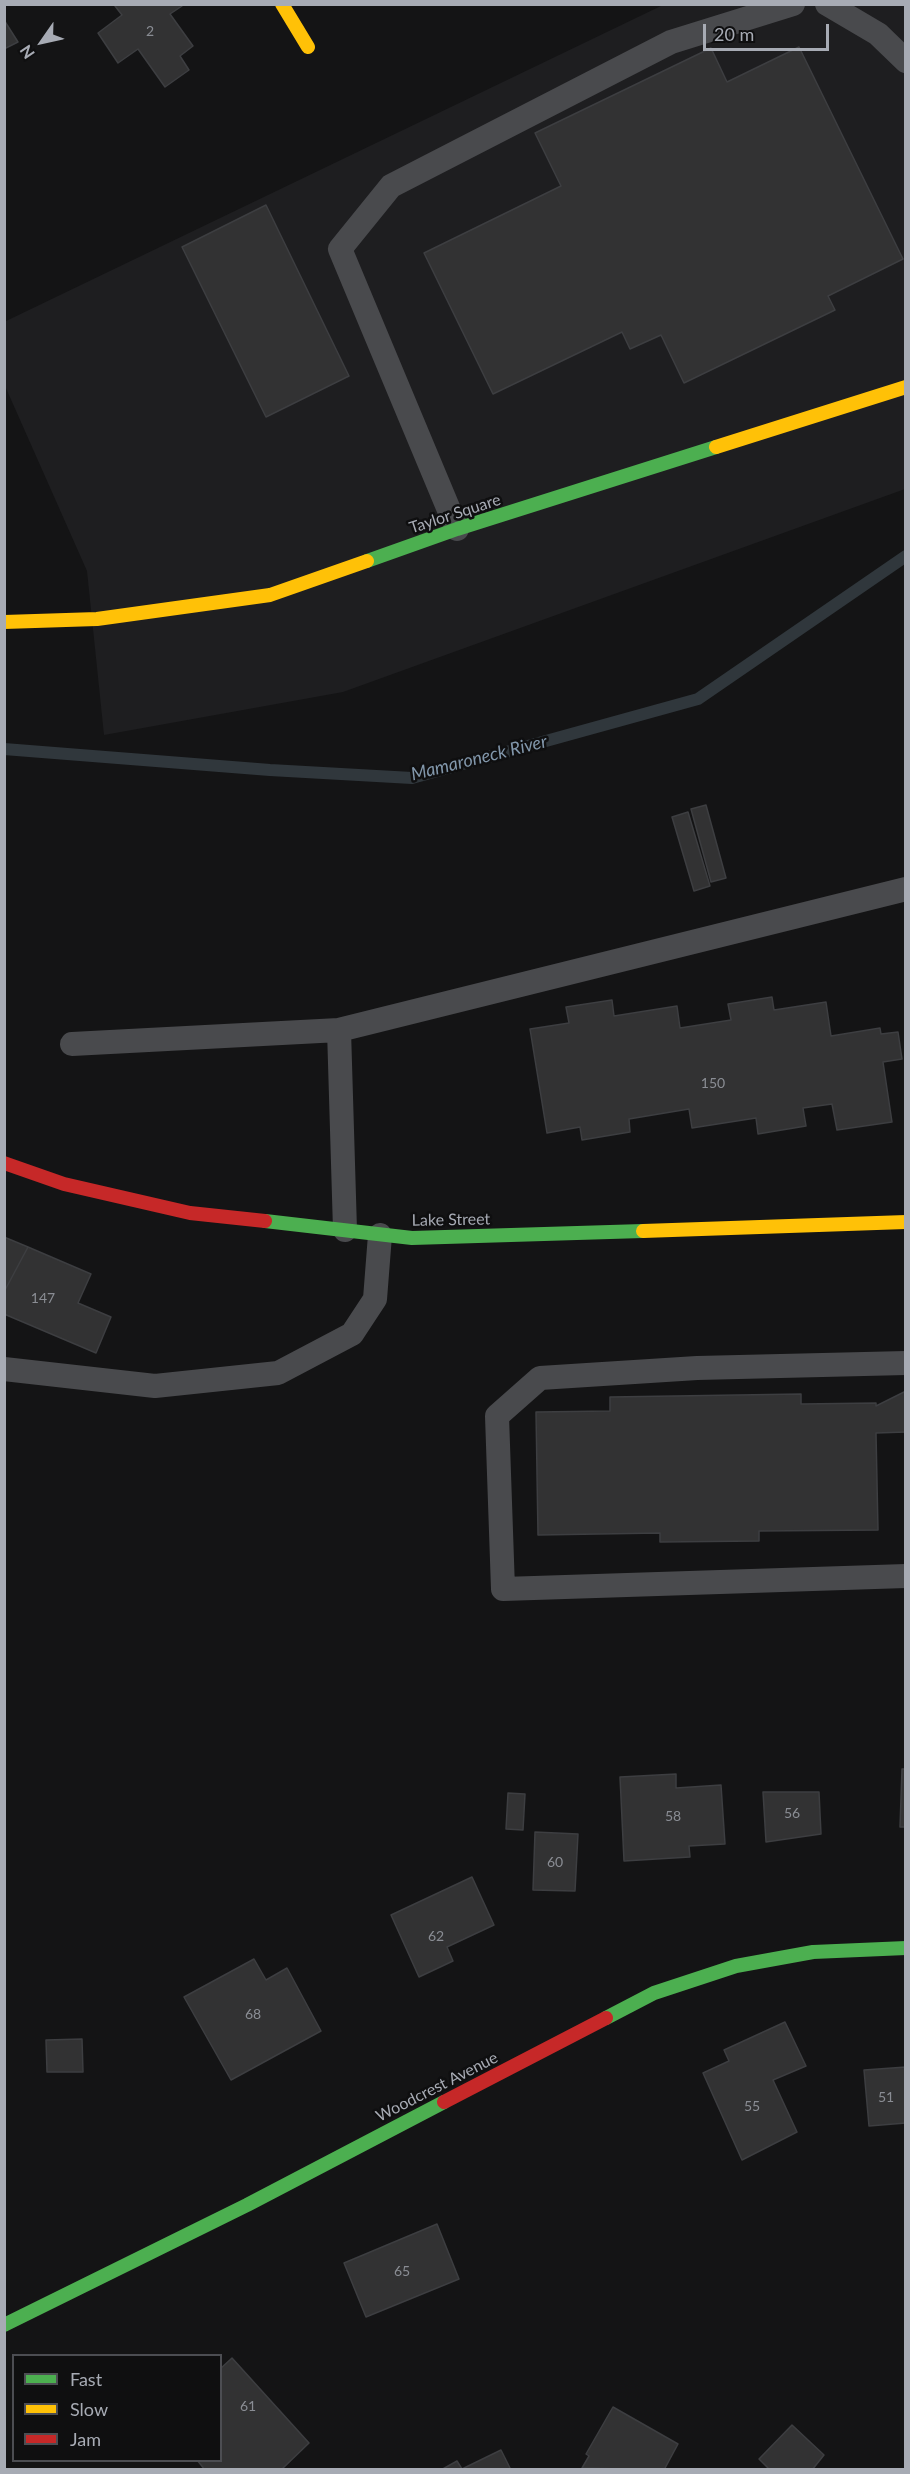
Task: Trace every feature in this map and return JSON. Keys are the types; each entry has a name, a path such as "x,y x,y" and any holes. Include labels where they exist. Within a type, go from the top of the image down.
{"street":[{"path":"282,4 308,46"},
{"name":"Taylor Square","path":"4,622 97,619 270,595 457,530 906,387"},
{"name":"Lake Street","path":"4,1163 64,1184 190,1213 412,1238 906,1222"},
{"name":"Woodcrest Avenue","path":"4,2325 247,2205 654,1993 736,1966 802,1954 906,1948"}],"lane":[{"path":"457,530 340,249 391,186 671,42 793,4"},
{"path":"827,4 878,34 906,61"},
{"path":"72,1044 339,1030 906,889"},
{"path":"339,1030 345,1230"},
{"path":"4,1369 155,1386 278,1373 352,1334 375,1299 380,1234"},
{"path":"906,1363 697,1368 540,1378 496,1416 503,1588 906,1576"}],"shaded area":[{"path":"663,5 905,5 905,489 343,692 104,735 87,571 5,386 4,322"}],"building":[{"path":"117,4 180,4 182,6 170,14 193,46 180,56 189,70 165,87 138,49 118,63 98,33 122,15 115,6"},
{"path":"4,20 18,42 4,49"},
{"path":"799,47 903,259 828,296 835,310 684,383 661,335 630,349 622,332 493,394 424,253 561,186 535,133 711,48 727,82"},
{"path":"266,205 349,376 266,417 182,247"},
{"path":"706,805 726,878 711,882 691,809"},
{"path":"688,812 710,886 694,891 672,817"},
{"path":"772,997 774,1010 826,1002 831,1036 880,1028 881,1034 898,1032 902,1059 883,1062 892,1122 837,1130 832,1104 803,1108 806,1126 758,1134 756,1118 692,1128 689,1109 629,1119 630,1132 582,1140 580,1127 547,1133 530,1029 569,1023 566,1007 612,1000 614,1016 677,1006 680,1028 731,1020 728,1004"},
{"path":"4,1237 28,1247 4,1292"},
{"path":"28,1247 91,1274 78,1303 111,1317 96,1353 4,1314 4,1292"},
{"path":"906,1391 906,1432 876,1433 878,1530 759,1531 759,1541 660,1542 660,1533 538,1535 536,1412 610,1411 610,1397 801,1394 801,1404 876,1403 876,1406"},
{"path":"902,1769 906,1769 906,1827 900,1827"},
{"path":"676,1774 676,1788 721,1785 725,1844 689,1846 690,1857 624,1861 620,1777"},
{"path":"763,1792 819,1792 821,1834 766,1842"},
{"path":"508,1793 525,1794 523,1830 506,1829"},
{"path":"535,1832 578,1834 575,1891 533,1890"},
{"path":"472,1877 494,1925 447,1947 453,1961 419,1977 391,1915"},
{"path":"254,1959 266,1980 287,1968 321,2031 231,2080 184,1997"},
{"path":"785,2022 806,2066 773,2080 797,2132 742,2160 703,2073 729,2061 724,2050"},
{"path":"82,2039 83,2072 47,2072 46,2040"},
{"path":"906,2067 906,2123 869,2126 864,2070"},
{"path":"437,2224 459,2279 366,2317 344,2263"},
{"path":"232,2358 309,2443 281,2470 205,2470 199,2462 222,2462 222,2367"},
{"path":"613,2407 678,2444 664,2470 582,2468 589,2456 586,2454"},
{"path":"792,2425 824,2455 812,2470 770,2470 759,2459"},
{"path":"501,2450 511,2470 441,2470 457,2461 462,2469"}],"waterway":[{"name":"Mamaroneck River","path":"4,749 270,770 412,778 698,699 906,556"}],"traffic: fast":[{"path":"367,561 457,529 716,447"},
{"path":"265,1221 412,1238 643,1231"},
{"path":"606,2018 654,1993 736,1966 813,1952 906,1948"},
{"path":"4,2325 247,2205 444,2102"}],"traffic: slow":[{"path":"282,4 308,47"},
{"path":"716,447 906,387"},
{"path":"4,622 97,619 270,595 367,561"},
{"path":"643,1231 906,1222"}],"traffic: jam":[{"path":"4,1163 64,1184 190,1213 265,1221"},
{"path":"444,2102 606,2018"}]}
